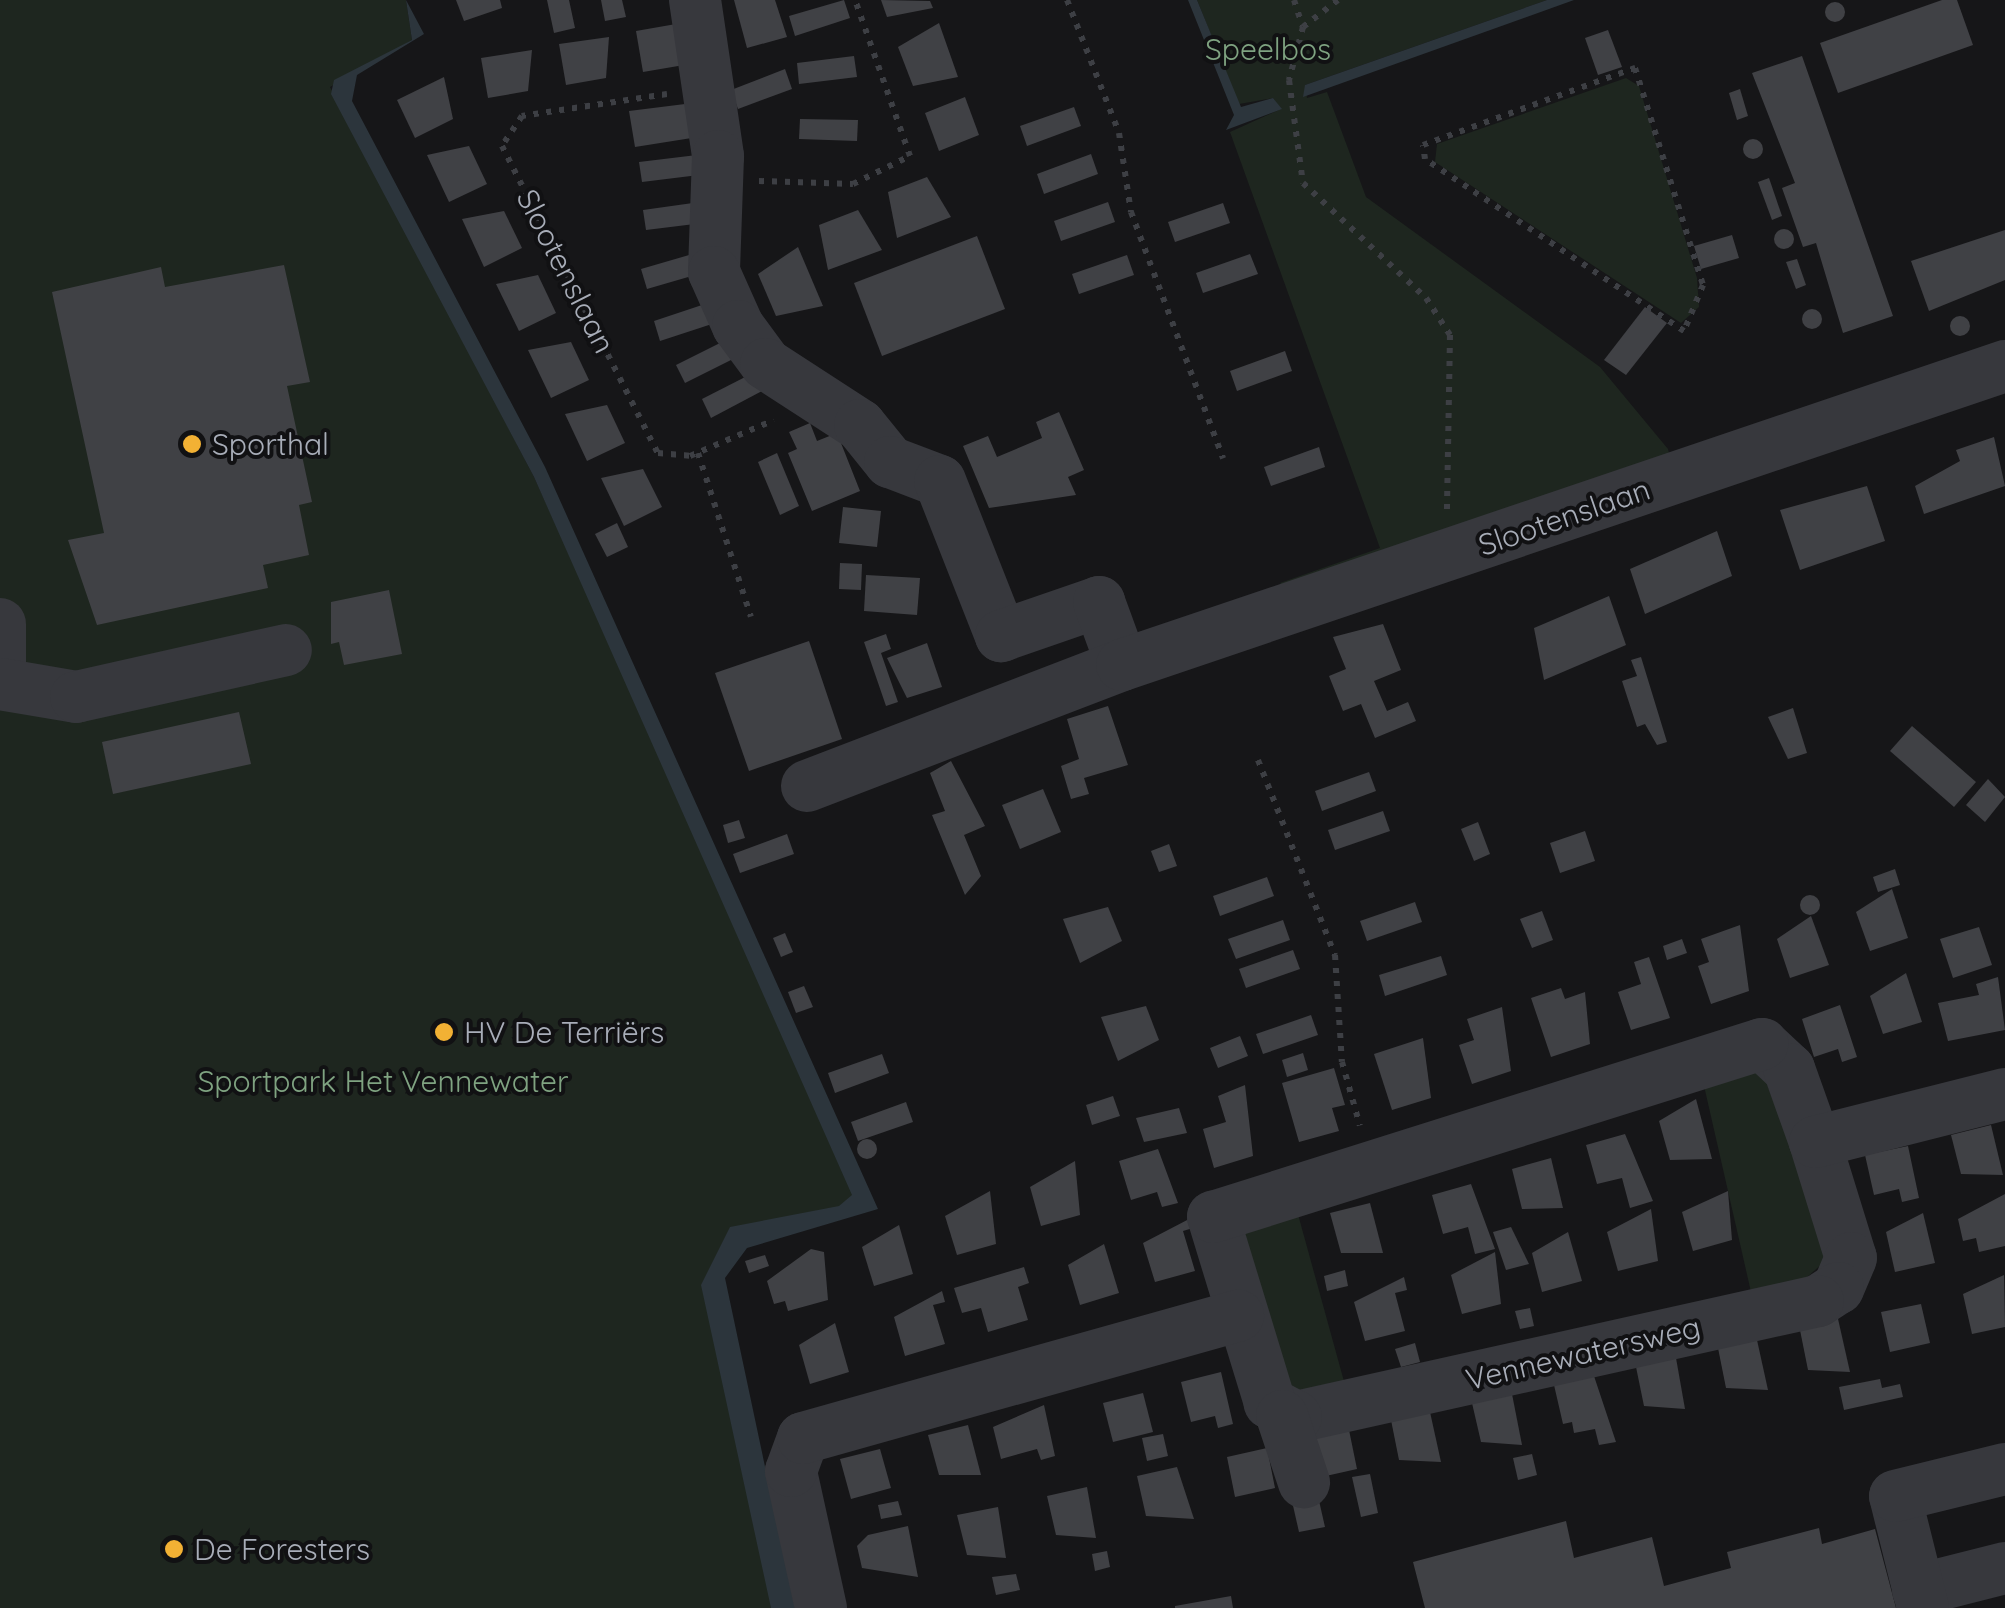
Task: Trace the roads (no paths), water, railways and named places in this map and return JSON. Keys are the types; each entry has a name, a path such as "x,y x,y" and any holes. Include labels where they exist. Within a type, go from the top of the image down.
{"street":[{"path":"696,0 712,88 720,295 766,364 806,394 860,425 890,462 940,481 1001,636 1099,602 1122,665"},
{"name":"Slootenslaan","path":"807,786 1122,665 2005,366"},
{"path":"0,624 0,667"},
{"path":"0,684 76,697 286,650"},
{"name":"Vennewatersweg","path":"1762,1044 1789,1068 1815,1142 1850,1258 1838,1288 1818,1301 1282,1416 1261,1387 1213,1217 1371,1164 1762,1044"},
{"path":"1815,1142 2005,1094"},
{"path":"821,1608 791,1471 803,1438 1238,1316"},
{"path":"1282,1416 1304,1482"},
{"path":"2005,1469 1894,1496 1920,1599 2005,1568"}],"place":[{"name":"Sporthal","path":"192,444"},
{"name":"HV De Terriërs","path":"444,1032"},
{"name":"De Foresters","path":"174,1549"}],"park label":[{"name":"Speelbos","path":"1268,49"},
{"name":"Sportpark Het Vennewater","path":"383,1081"}]}
